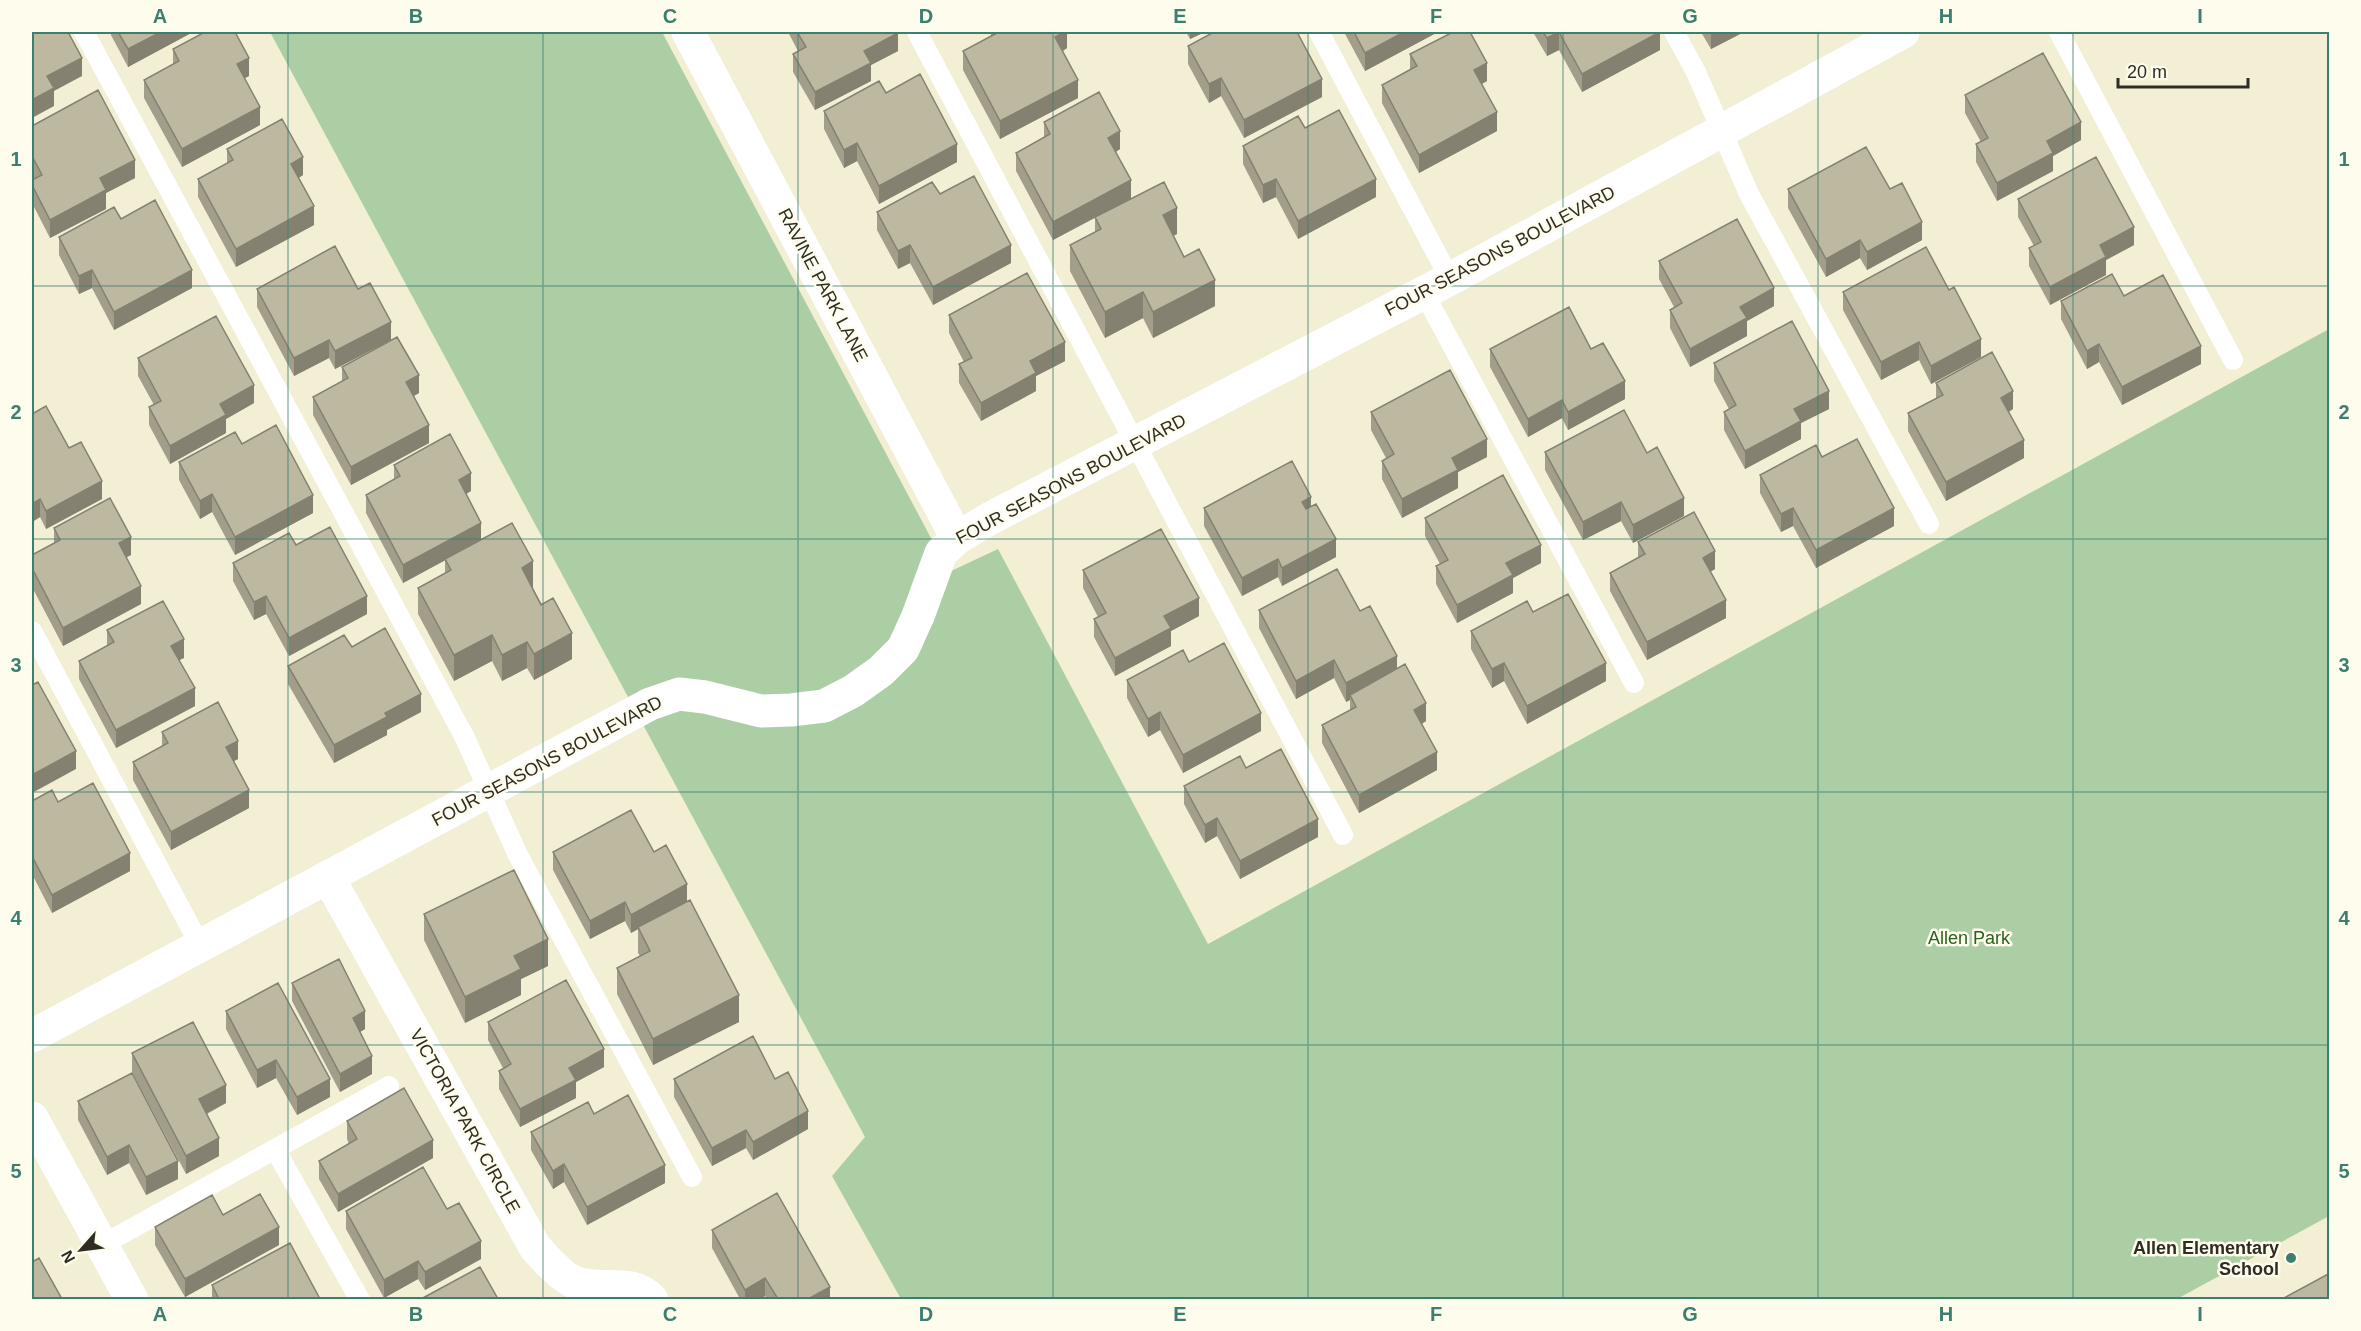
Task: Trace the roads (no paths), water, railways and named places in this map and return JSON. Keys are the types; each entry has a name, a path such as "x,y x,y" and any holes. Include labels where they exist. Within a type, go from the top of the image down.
{"street":[{"name":"RAVINE PARK LANE","path":"688,32 957,538"},
{"name":"FOUR SEASONS BOULEVARD","path":"32,1036 650,704 679,694 705,697 761,711 824,706 853,691 881,671 903,649 918,616 940,553 957,538 988,519 1437,286 1903,32"},
{"name":"VICTORIA PARK CIRCLE","path":"328,877 535,1246 554,1268 573,1282 597,1286 626,1286 652,1299"},
{"path":"32,1118 132,1299"}],"lane":[{"path":"84,32 459,726 518,855 692,1177"},
{"path":"917,32 1343,835"},
{"path":"1319,32 1437,286 1634,683"},
{"path":"1674,32 1696,72 1749,194 1929,524"},
{"path":"2059,32 2233,360"},
{"path":"32,631 200,945"},
{"path":"102,1245 388,1086"},
{"path":"275,1149 360,1299"}],"place":[{"name":"Allen Elementary School","path":"2291,1258"}],"park label":[{"name":"Allen Park","path":"1969,938"}]}
